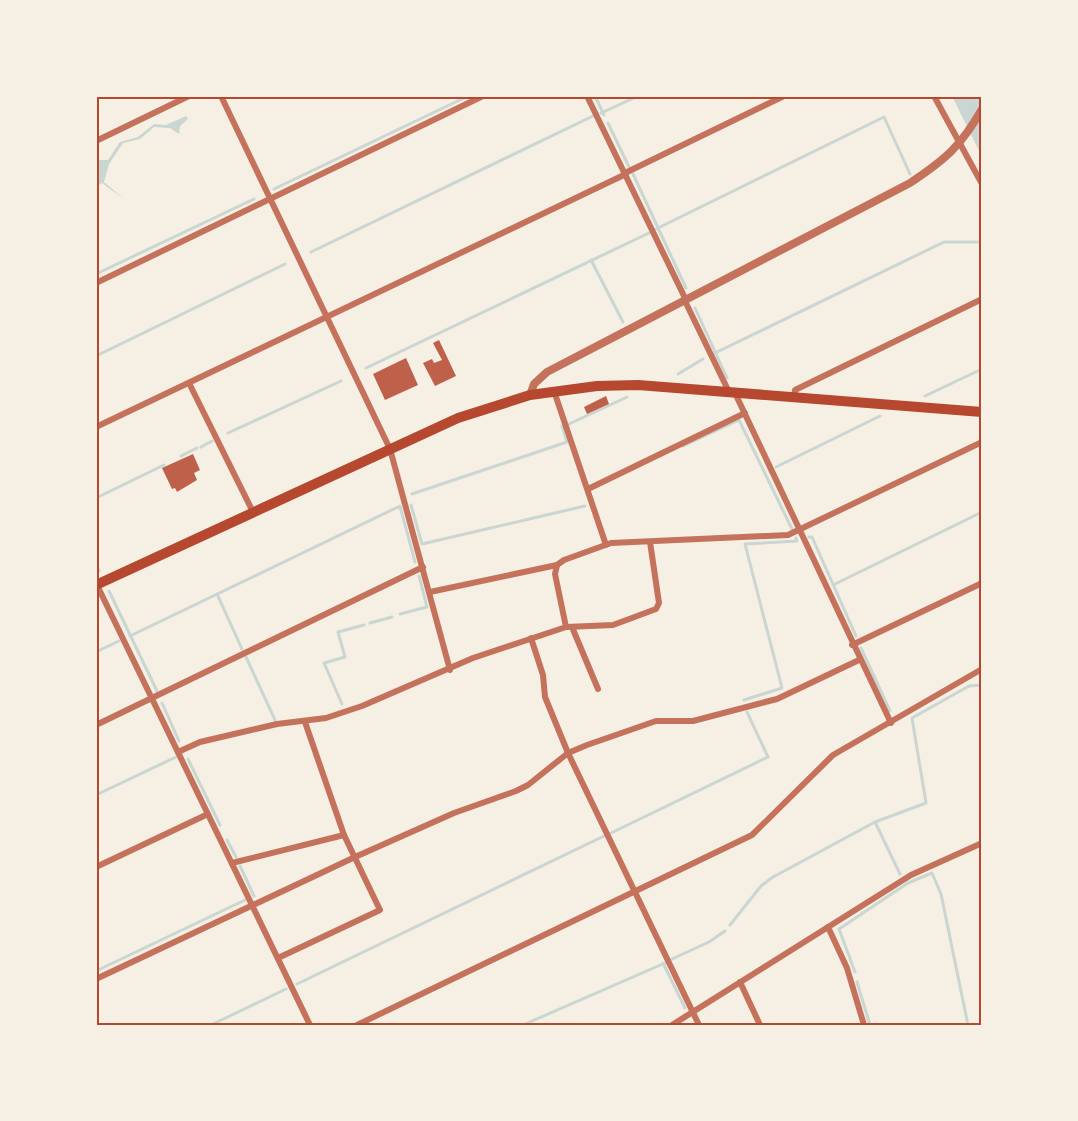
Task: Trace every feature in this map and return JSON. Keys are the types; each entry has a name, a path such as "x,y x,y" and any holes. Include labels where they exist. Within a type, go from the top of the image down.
{"main road":[{"path":"96,584 458,418 554,391 638,385 982,412"}],"street":[{"path":"96,141 189,96"},
{"path":"221,96 390,449 450,670"},
{"path":"96,282 483,96"},
{"path":"587,96 685,299 745,413 801,529 859,660 891,723"},
{"path":"96,427 327,318 784,96"},
{"path":"934,96 982,184"},
{"path":"530,396 534,384 547,372 910,183 940,163 961,144 982,108"},
{"path":"794,397 795,390 982,298"},
{"path":"189,383 253,512"},
{"path":"554,391 606,545"},
{"path":"588,489 745,413"},
{"path":"430,592 557,566 564,560 606,545 788,535 982,442"},
{"path":"178,752 211,740 277,724 305,722 362,706 450,670 473,658 531,638 569,627 613,625 656,609 659,603 650,542"},
{"path":"557,566 555,574 569,627 598,689"},
{"path":"96,725 423,567"},
{"path":"852,645 982,583"},
{"path":"96,584 310,1025"},
{"path":"531,638 543,675 545,697 568,753 699,1025"},
{"path":"96,979 355,857 454,813 516,791 568,753 656,721 693,721 777,699 859,660"},
{"path":"357,1025 752,835 833,755 982,669"},
{"path":"278,958 380,909 344,835 305,722"},
{"path":"96,867 208,814"},
{"path":"232,863 344,835"},
{"path":"672,1025 911,875 982,843"},
{"path":"828,927 847,968 864,1025"},
{"path":"740,982 760,1025"}],"shaded area":[{"path":"951,96 982,96 982,157 953,98"},
{"path":"186,116 188,119 180,126 179,134 170,128 154,127 140,139 123,143 109,164 104,182 124,199 102,183 96,187 96,160 108,160 120,142 138,137 154,124 166,125"}],"building":[{"path":"439,340 456,376 435,386 423,363 432,359 434,363 442,360 433,343"},
{"path":"406,358 418,385 385,400 373,374"},
{"path":"606,396 609,404 587,414 584,407"},
{"path":"193,454 200,470 194,473 197,480 177,492 175,488 172,489 162,468"}],"waterway":[{"path":"274,189 468,96"},
{"path":"595,96 604,115"},
{"path":"601,113 638,96"},
{"path":"311,252 593,116"},
{"path":"656,229 884,117 910,174"},
{"path":"608,123 629,167"},
{"path":"633,174 686,288"},
{"path":"96,274 254,199"},
{"path":"366,368 649,233"},
{"path":"715,353 944,242 982,242"},
{"path":"591,260 623,322"},
{"path":"96,356 285,264"},
{"path":"695,308 727,378"},
{"path":"678,374 703,359"},
{"path":"925,396 982,369"},
{"path":"228,433 341,381"},
{"path":"569,424 627,397"},
{"path":"776,467 880,416"},
{"path":"683,446 739,420 792,529"},
{"path":"412,494 567,442 562,426"},
{"path":"201,447 212,441"},
{"path":"181,456 197,448"},
{"path":"96,498 164,465"},
{"path":"411,505 422,544 585,506"},
{"path":"130,636 400,506 415,562"},
{"path":"833,585 982,512"},
{"path":"809,537 812,537 856,636"},
{"path":"744,700 782,688 745,544 797,541 796,538"},
{"path":"96,565 99,571"},
{"path":"400,614 427,607 419,576"},
{"path":"109,591 157,691"},
{"path":"217,594 242,649"},
{"path":"370,623 392,617"},
{"path":"342,704 324,663 345,657 338,632 364,625"},
{"path":"96,652 119,641"},
{"path":"861,648 890,711"},
{"path":"246,657 275,720"},
{"path":"730,925 761,886 773,877 875,822 926,803 912,718 969,686 982,685"},
{"path":"162,703 179,741"},
{"path":"611,833 768,757 747,712"},
{"path":"96,795 176,757"},
{"path":"188,759 220,825"},
{"path":"875,822 900,874"},
{"path":"297,984 604,836"},
{"path":"227,840 236,857"},
{"path":"240,866 254,896"},
{"path":"855,972 839,929 908,883 932,873 941,894 968,1025"},
{"path":"96,971 245,900"},
{"path":"672,959 709,942 725,931"},
{"path":"663,963 685,1008"},
{"path":"523,1025 665,963"},
{"path":"857,982 870,1025"},
{"path":"211,1025 286,989"}]}
